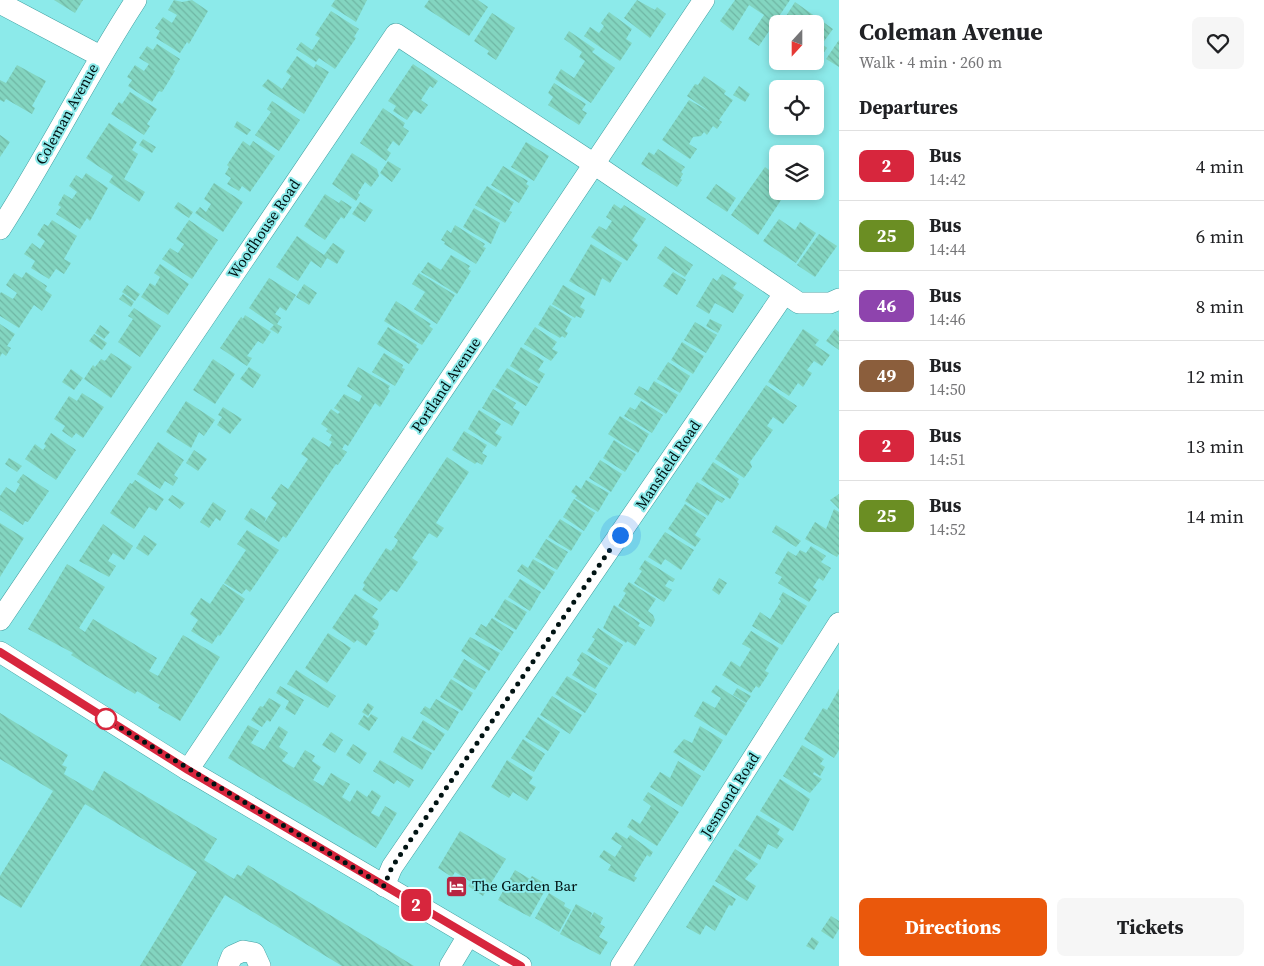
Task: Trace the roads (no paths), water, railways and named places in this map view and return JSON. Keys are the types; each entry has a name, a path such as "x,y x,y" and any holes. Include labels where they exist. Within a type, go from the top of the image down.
{"street":[{"name":"Coleman Avenue","path":"0,229 21,197 100,56 136,0"},
{"name":"Portland Avenue","path":"188,770 704,0"},
{"path":"0,3 100,56"},
{"name":"Woodhouse Road","path":"0,620 396,34 594,164"},
{"path":"594,164 799,303 830,303 839,299"},
{"name":"Mansfield Road","path":"384,886 392,867 784,294"},
{"name":"Jesmond Road","path":"621,966 839,624"},
{"path":"0,652 188,770 521,966"},
{"path":"450,966 468,936"},
{"path":"228,966 232,956 243,951 254,954 261,965"}],"place":[{"name":"The Garden Bar","path":"456,886"}]}
